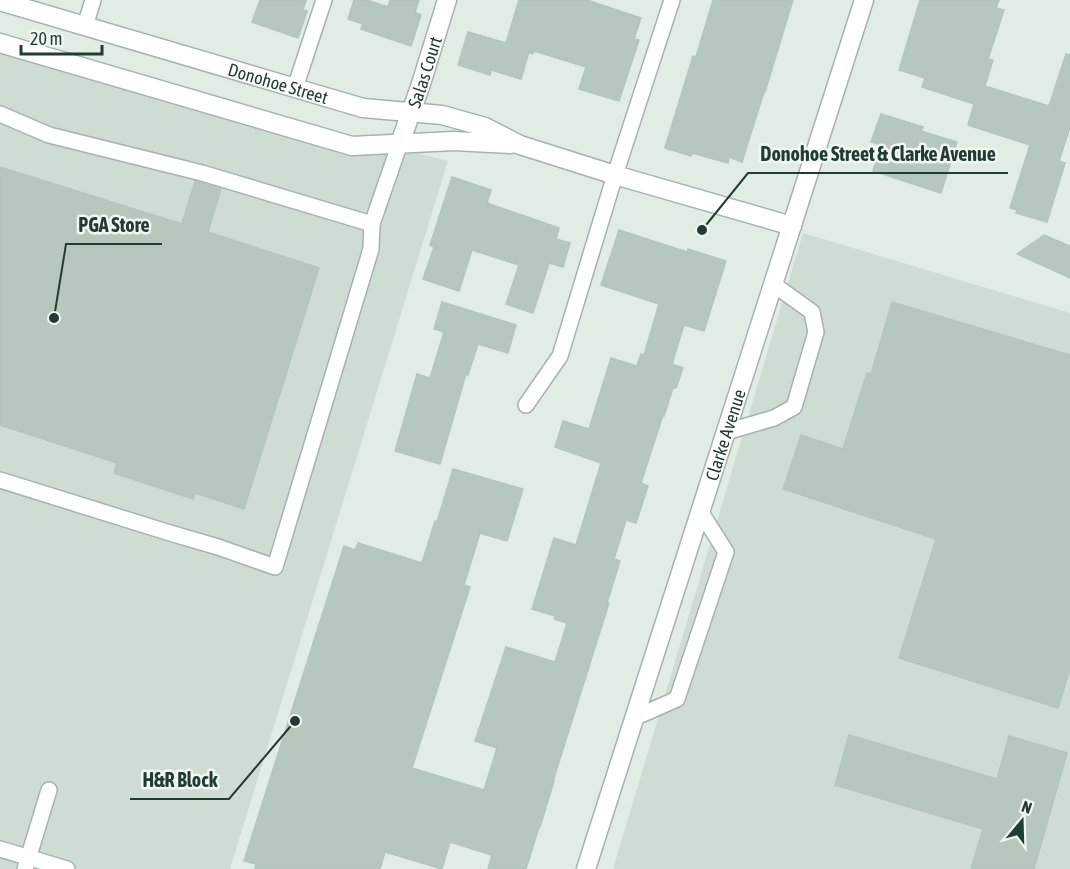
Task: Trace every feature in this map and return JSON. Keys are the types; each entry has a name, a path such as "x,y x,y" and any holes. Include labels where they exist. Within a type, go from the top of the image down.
{"street":[{"name":"Salas Court","path":"400,143 447,0"},
{"name":"Clarke Avenue","path":"586,869 864,0"},
{"name":"Donohoe Street","path":"0,1 363,108 442,115 485,127 520,145 792,226"},
{"name":"Donohoe Street","path":"0,43 352,146 454,141 520,145"}],"lane":[{"path":"86,26 93,0"},
{"path":"295,88 324,0"},
{"path":"526,405 560,356 615,175 672,0"},
{"path":"0,114 48,135 202,173 372,224"},
{"path":"0,480 218,547 275,567 371,249 372,224 400,143"},
{"path":"726,432 774,418 794,407 816,332 812,312 773,284"},
{"path":"634,718 677,699 726,552 700,511"},
{"path":"27,863 49,790"},
{"path":"0,849 27,863 67,869"}],"shaded area":[{"path":"0,47 448,161 230,869 0,869"},
{"path":"803,233 1070,313 1070,869 613,869"}],"building":[{"path":"260,0 306,0 303,10 307,11 298,38 252,22"},
{"path":"354,0 367,0 388,7 390,0 419,0 415,12 421,15 411,46 361,29 363,24 348,19"},
{"path":"519,0 587,0 641,18 634,39 639,40 619,101 579,89 586,67 534,51 533,54 529,52 521,79 491,70 490,75 458,65 468,32 506,43"},
{"path":"713,0 793,0 742,162 729,157 728,163 665,148"},
{"path":"920,0 999,0 996,8 1004,10 988,59 993,60 985,86 1049,106 1066,54 1070,55 1070,127 1059,161 1065,163 1047,222 1016,213 1017,210 1010,208 1030,145 968,125 974,104 922,87 925,78 899,70"},
{"path":"881,114 923,127 921,131 957,142 941,193 873,171 881,145 871,142"},
{"path":"0,167 182,224 195,181 221,189 208,232 319,268 244,509 195,493 193,499 114,473 117,463 0,425"},
{"path":"452,177 491,190 487,203 559,228 556,239 570,243 563,267 549,263 533,313 506,304 519,265 472,250 459,291 423,279 434,247 430,245"},
{"path":"619,230 687,252 688,249 726,261 704,331 684,325 672,364 683,368 663,415 641,483 648,486 636,523 626,520 614,559 620,561 607,603 609,603 526,869 488,869 492,855 450,842 442,869 385,852 380,869 255,869 256,864 244,861 344,546 355,550 358,543 422,563 453,469 523,489 507,541 480,533 464,585 470,587 412,768 484,790 497,748 475,741 506,647 555,662 567,623 554,619 555,616 532,609 554,538 576,545 601,463 555,447 563,421 589,429 611,358 637,366 641,354 644,355 659,304 601,285"},
{"path":"1044,235 1070,246 1070,278 1017,254"},
{"path":"442,302 516,325 508,353 478,344 468,375 466,374 440,464 395,451 417,374 430,378 444,332 434,329"},
{"path":"892,302 1070,355 1070,669 1058,708 899,658 936,539 783,489 801,435 843,449 867,373 871,374"},
{"path":"849,735 997,779 1009,736 1067,753 1034,869 971,869 983,829 835,785"}],"place":[{"name":"Donohoe Street & Clarke Avenue","path":"702,230"},
{"name":"PGA Store","path":"54,318"},
{"name":"H&R Block","path":"295,721"}]}
